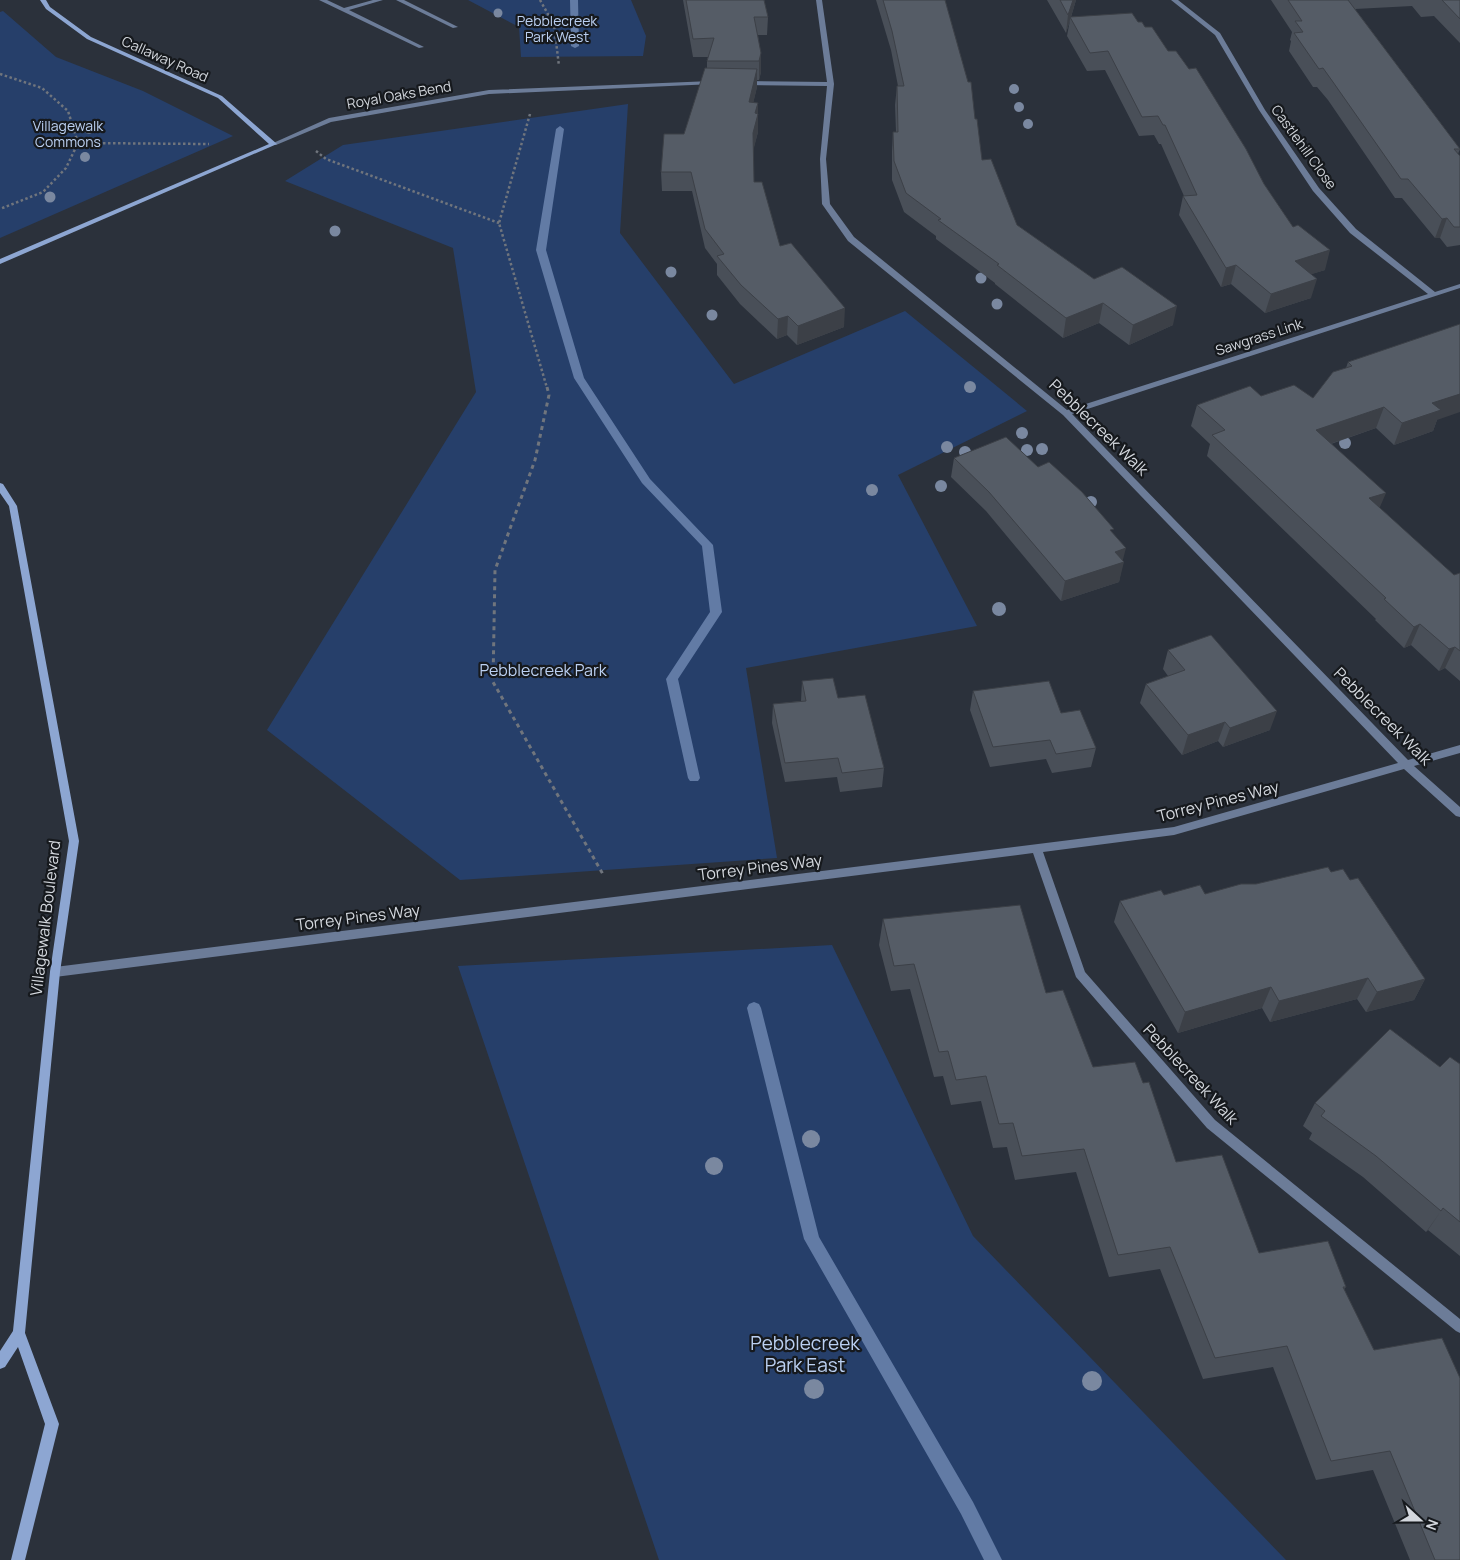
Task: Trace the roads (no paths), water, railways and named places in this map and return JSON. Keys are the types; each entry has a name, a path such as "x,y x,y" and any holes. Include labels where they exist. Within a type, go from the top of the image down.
{"street":[{"name":"Callaway Road","path":"43,0 48,8 89,38 220,97 274,144"},
{"path":"322,0 421,47"},
{"path":"343,10 380,0"},
{"path":"399,0 455,27"},
{"name":"Pebblecreek Walk","path":"818,0 831,84 823,159 826,204 852,239 1066,413 1407,766 1460,813"},
{"name":"Castlehill Close","path":"1174,0 1218,34 1262,110 1316,188 1347,224 1433,294"},
{"name":"Royal Oaks Bend","path":"0,262 329,120 489,92 719,83"},
{"path":"738,83 831,84"},
{"name":"Sawgrass Link","path":"1066,413 1460,286"},
{"name":"Villagewalk Boulevard","path":"0,486 13,506 74,841 55,972 19,1333 52,1424 18,1560"},
{"name":"Torrey Pines Way","path":"55,972 1174,831 1407,766 1460,749"},
{"name":"Pebblecreek Walk","path":"1037,849 1080,974 1211,1124 1460,1327"},
{"name":"Villagewalk Boulevard","path":"0,1363 19,1333"}],"waterway":[{"path":"574,0 575,46"},
{"path":"560,129 541,250 579,378 646,481 707,545 716,612 672,679 694,778"},
{"path":"754,1008 812,1239 967,1508 993,1560"}],"park label":[{"name":"Pebblecreek Park West","path":"557,30"},
{"name":"Villagewalk Commons","path":"68,134"},
{"name":"Pebblecreek Park","path":"543,670"},
{"name":"Pebblecreek Park East","path":"805,1354"}]}
